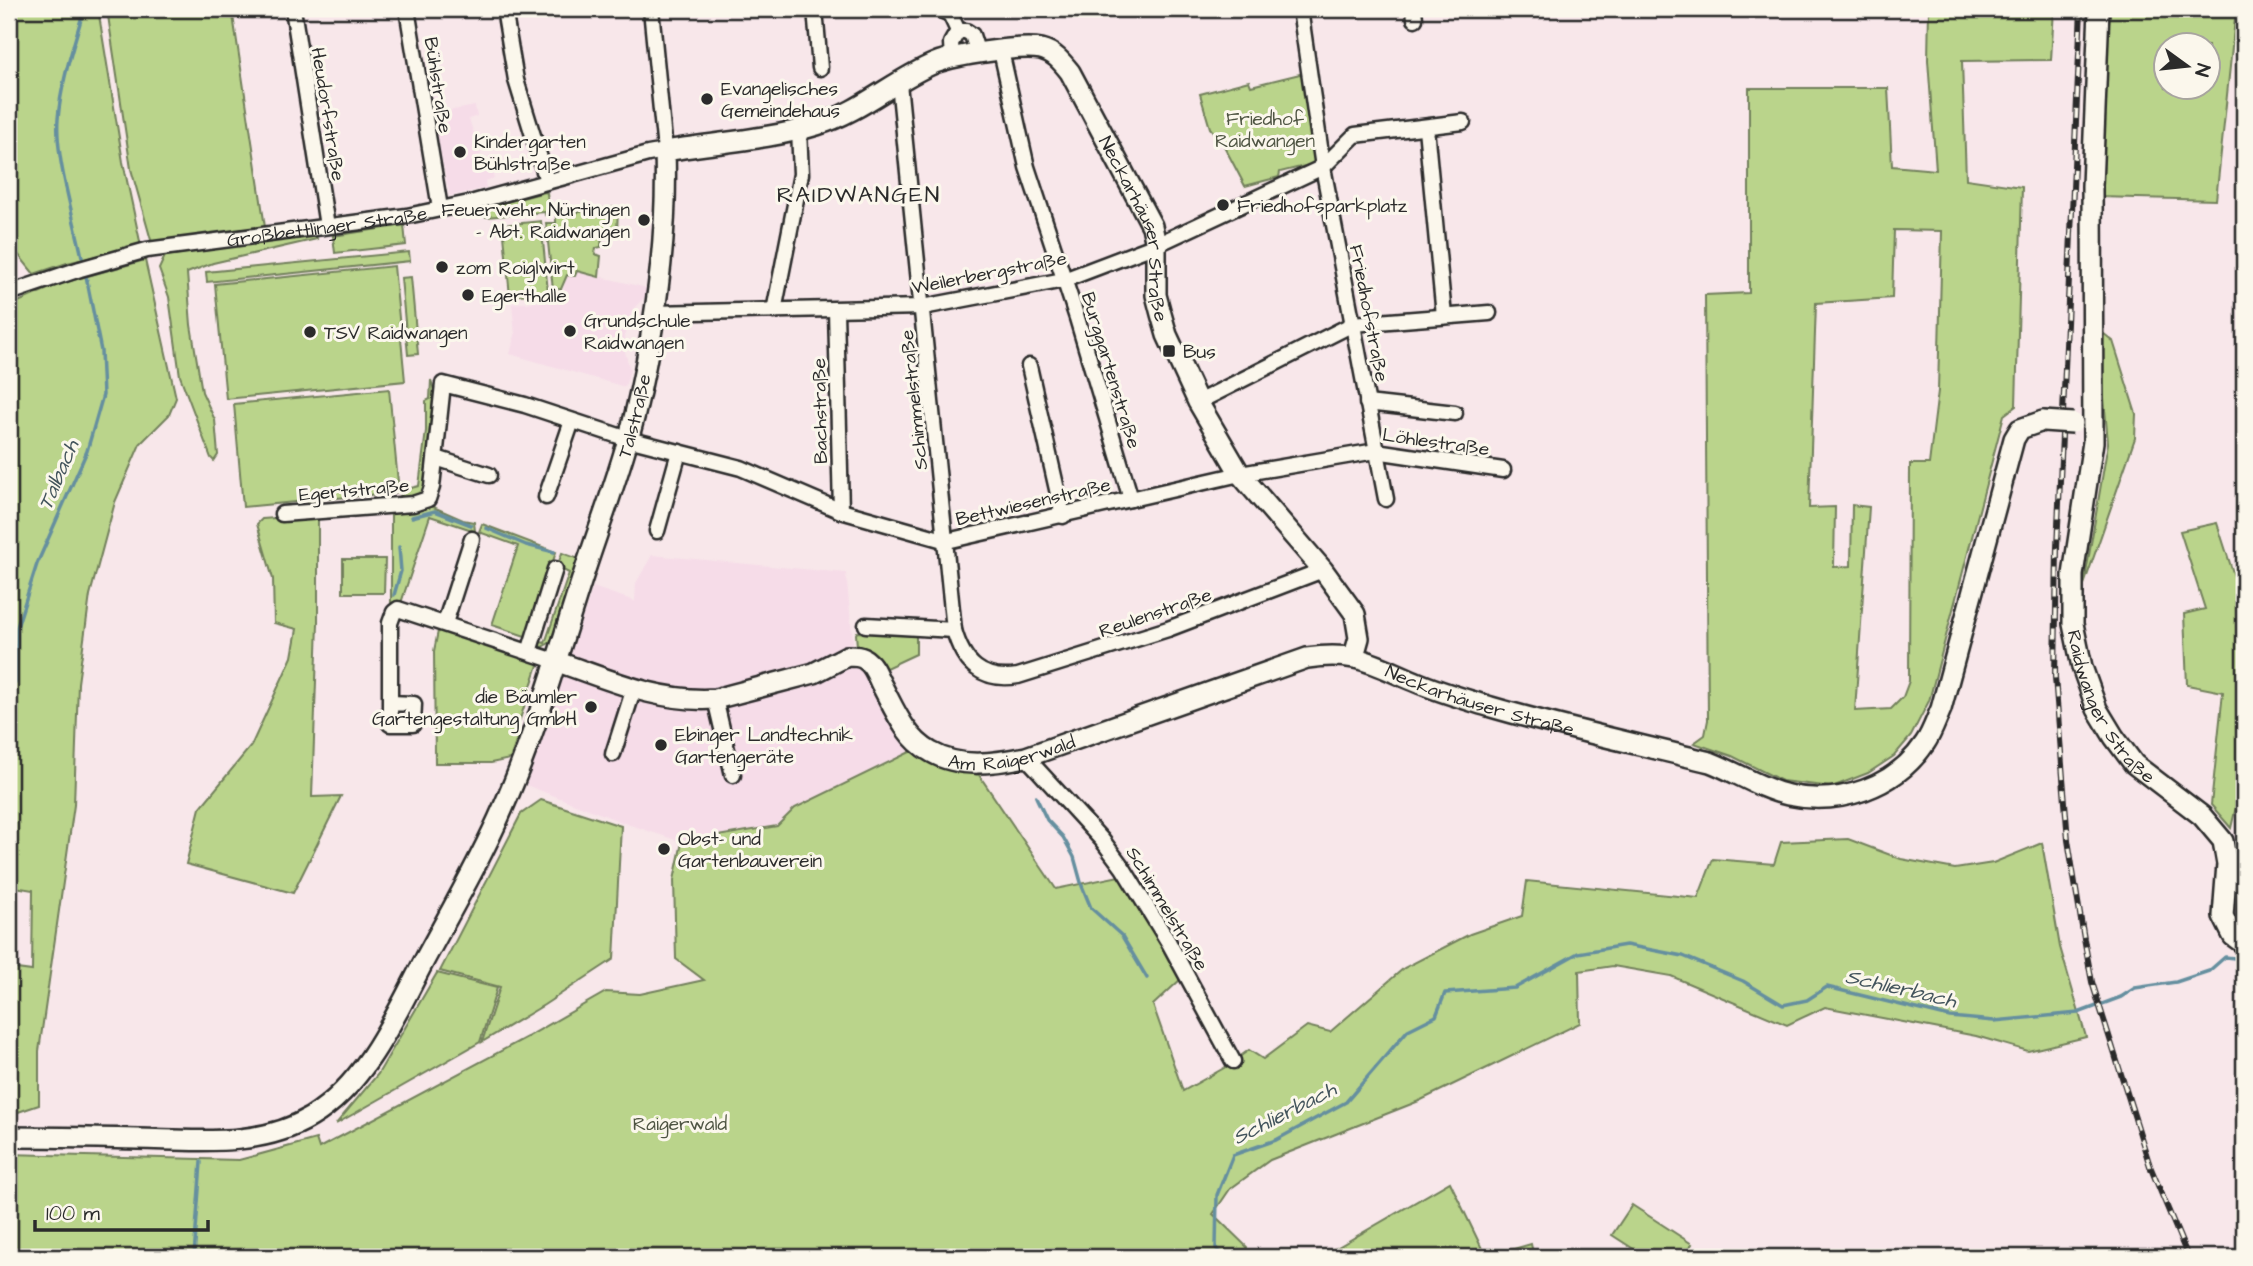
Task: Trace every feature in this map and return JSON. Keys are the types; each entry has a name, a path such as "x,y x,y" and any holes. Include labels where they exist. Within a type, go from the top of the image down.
{"street":[{"name":"Heudorfstraße","path":"293,9 327,226"},
{"name":"Bühlstraße","path":"407,9 440,208"},
{"path":"504,9 516,80 547,181"},
{"name":"Talstraße","path":"9,1137 214,1140 267,1135 292,1127 338,1096 359,1071 391,1023 502,810 520,766 628,439 641,384 662,241 665,151 651,9"},
{"path":"815,9 820,68"},
{"name":"Friedhofstraße","path":"1300,9 1323,167 1385,499"},
{"name":"Raidwanger Straße","path":"2099,9 2082,424 2093,442 2073,575 2073,624 2081,667 2097,709 2134,764 2202,816 2223,841 2227,864 2224,916 2233,936 2244,944"},
{"path":"947,11 958,31"},
{"path":"958,31 966,31 972,35 978,54"},
{"path":"951,59 951,43 958,31"},
{"name":"Neckarhäuser Straße","path":"1000,51 1043,49 1061,60 1070,72 1145,208 1152,226 1156,245 1156,295 1161,314 1198,402 1240,474 1323,570 1355,614 1359,638 1354,656 1443,692 1586,733 1710,762 1766,788 1788,795 1827,800 1872,788 1898,772 1925,744 1941,709 2014,439 2020,429 2043,421 2082,424"},
{"name":"Großbettlinger Straße","path":"9,293 79,268 147,250 407,216 474,202 665,151 799,130 849,112 934,64 1000,51"},
{"name":"Burggartenstraße","path":"1000,51 1027,167 1131,499"},
{"name":"Schimmelstraße","path":"900,83 954,630 964,656 971,664 982,672 997,677"},
{"name":"Weilerbergstraße","path":"653,313 923,307 1064,280 1156,245 1323,167 1355,135 1463,122"},
{"path":"1426,128 1444,316"},
{"path":"774,312 800,174 799,130"},
{"name":"Bachstraße","path":"836,310 841,511"},
{"path":"1198,402 1353,324 1489,313"},
{"path":"1029,366 1063,516"},
{"name":"Egertstraße","path":"282,514 422,502 432,492 443,384 525,405 628,439"},
{"path":"1367,403 1455,413"},
{"path":"547,497 572,421"},
{"name":"Bettwiesenstraße","path":"628,439 741,468 841,511 947,541 1240,474"},
{"name":"Löhlestraße","path":"1240,474 1376,451 1503,470"},
{"path":"657,531 679,452"},
{"path":"436,458 489,475"},
{"path":"445,623 472,539"},
{"path":"529,652 555,569"},
{"name":"Reulenstraße","path":"997,677 1018,676 1143,637 1323,570"},
{"path":"391,704 390,623 394,612 402,609 555,661"},
{"path":"866,625 954,630"},
{"name":"Am Raigerwald","path":"555,661 671,698 715,699 806,675 840,659 855,656 867,660 905,728 917,743 932,753 971,763 1026,757 1307,658 1332,654 1354,656"},
{"path":"612,754 634,688"},
{"path":"715,699 733,775"},
{"name":"Schimmelstraße","path":"1026,757 1102,840 1123,868 1169,943 1233,1061"}],"shaded area":[{"name":"Kindergarten Bühlstraße","path":"475,106 477,116 469,119 486,170 491,168 494,178 485,181 486,188 450,196 432,114"},
{"name":"Grundschule Raidwangen","path":"577,271 647,288 645,297 633,309 625,335 625,352 630,370 625,387 510,354 515,335 512,304 561,300 567,274"},
{"path":"652,555 846,573 855,661 862,664 914,750 795,808 777,826 682,842 526,785 593,587 635,601 636,583"},
{"path":"2244,825 2244,928 2231,911 2235,858 2233,837 2240,826"}],"green space":[{"path":"9,9 98,9 123,162 141,246 67,263 34,274 9,243"},
{"path":"107,9 232,9 265,227 156,243 151,240 131,169"},
{"path":"1929,9 2054,9 2051,60 1962,61 1966,179 2022,187 2016,406 2004,415 1929,701 1911,736 1894,756 1868,773 1832,787 1782,781 1732,756 1694,743 1705,735 1708,720 1705,295 1749,293 1749,88 1888,88 1892,166 1936,170 1928,60","holes":["1894,230 1942,231 1938,391 1929,464 1910,464 1909,681 1903,697 1891,709 1855,711 1869,507 1852,505 1851,566 1834,567 1835,507 1809,508 1816,303 1892,298"]},
{"path":"2108,9 2236,9 2216,200 2098,197"},
{"name":"Friedhof Raidwangen","path":"1304,73 1315,159 1313,164 1280,172 1279,177 1245,186 1223,144 1210,128 1200,94 1249,81 1251,86"},
{"path":"545,192 549,214 545,215 545,212 486,217 482,213 484,208"},
{"path":"618,207 617,233 602,235 601,247 596,248 595,254 601,256 599,277 577,271 575,276 567,275 561,289 553,290 546,223 556,223 556,215"},
{"path":"541,221 548,292 510,296 503,225"},
{"path":"404,225 406,245 335,253 333,236"},
{"path":"316,235 317,239 213,263 187,273 191,325 202,392 215,420 218,455 214,461 180,376 169,297 159,269 165,256"},
{"path":"409,252 410,261 207,282 206,272"},
{"path":"145,260 176,398 169,415 140,444 115,502 90,595 78,683 74,805 39,1051 39,1105 9,1115 9,968 32,971 33,890 9,886 9,306 59,284"},
{"name":"TSV Raidwangen","path":"394,266 405,381 226,399 215,284"},
{"path":"411,277 418,354 408,355 401,278"},
{"path":"2098,329 2113,341 2136,414 2135,438 2084,585 2108,443"},
{"path":"431,380 434,390 423,496 344,503 399,497 407,489 419,486 426,431 426,401 430,399"},
{"name":"TSV Raidwangen","path":"389,389 399,492 243,507 234,404"},
{"path":"431,506 474,522 475,531 430,516 401,603 391,603 391,511"},
{"path":"318,515 318,623 312,797 341,796 293,893 186,864 200,808 251,746 292,657 297,629 274,623 273,579 257,524 262,519"},
{"path":"2217,523 2244,607 2244,773 2231,828 2211,805 2223,692 2187,685 2184,614 2205,609 2180,531"},
{"path":"482,524 556,552 528,637 492,625 518,546 479,532"},
{"path":"562,553 579,559 551,642 542,647 536,645 537,641 545,643 569,573 557,567"},
{"path":"343,559 385,559 384,593 343,593"},
{"path":"439,626 539,662 515,734 518,736 510,759 491,763 435,763 434,651"},
{"path":"868,630 916,633 916,654 884,669 875,654 857,646 857,632 866,633"},
{"name":"Raigerwald","path":"914,750 936,765 979,775 1056,889 1119,876 1182,978 1153,1005 1183,1091 1249,1050 1263,1059 1307,1026 1330,1032 1404,968 1470,934 1522,916 1527,881 1698,898 1713,859 1774,864 1781,842 1848,839 1901,859 1955,869 1993,863 2042,843 2060,947 2086,1037 2028,1051 1976,1036 1825,1007 1787,1025 1671,976 1613,966 1579,971 1580,1023 1419,1101 1270,1160 1230,1189 1213,1214 1247,1247 1245,1257 9,1257 9,1154 239,1160 316,1139 319,1148 606,992 640,994 704,980 676,959 674,880 682,842 777,826 795,808"},
{"path":"541,800 621,826 614,959 482,1042 500,987 440,971 521,814"},
{"path":"437,973 497,988 480,1042 336,1124 378,1074"},
{"path":"1450,1182 1486,1257 1321,1257"},
{"path":"1632,1205 1692,1244 1683,1257 1646,1257 1612,1235"},
{"path":"1531,1244 1533,1253 1543,1257 1486,1257"}],"waterway":[{"name":"Talbach","path":"82,257 62,169 58,119 68,63 84,9"},
{"name":"Talbach","path":"16,682 17,627 37,564 87,451 103,395 101,351 86,276"},
{"path":"412,517 435,511 471,525"},
{"path":"486,528 526,545 554,552"},
{"path":"394,595 401,571 399,547"},
{"path":"1036,797 1047,820 1063,837 1074,857 1091,908 1122,936 1147,978"},
{"name":"Schlierbach","path":"1225,1257 1216,1248 1217,1195 1233,1155 1276,1140 1346,1102 1408,1030 1436,1016 1445,993 1515,988 1578,953 1626,945 1683,956 1743,981 1783,1005 1807,1000 1827,987 1950,1017 1994,1021 2078,1013 2121,997 2135,988 2176,982 2209,971 2225,957 2244,959"},
{"path":"194,1257 201,1162"}],"railway":[{"path":"2081,9 2057,548 2055,677 2068,840 2092,982 2150,1166 2188,1257"}],"place":[{"name":"Evangelisches Gemeindehaus","path":"707,99"},
{"name":"Kindergarten Bühlstraße","path":"460,152"},
{"name":"Friedhofsparkplatz","path":"1223,205"},
{"name":"Feuerwehr Nürtingen - Abt. Raidwangen","path":"644,220"},
{"name":"zom Roiglwirt","path":"442,267"},
{"name":"Egerthalle","path":"468,295"},
{"name":"Grundschule Raidwangen","path":"570,331"},
{"name":"TSV Raidwangen","path":"310,332"},
{"name":"Bus","path":"1169,351"},
{"name":"die Bäumler Gartengestaltung GmbH","path":"591,707"},
{"name":"Ebinger Landtechnik Gartengeräte","path":"661,745"},
{"name":"Obst- und Gartenbauverein","path":"664,849"}],"district":[{"name":"RAIDWANGEN","path":"859,194"}]}
